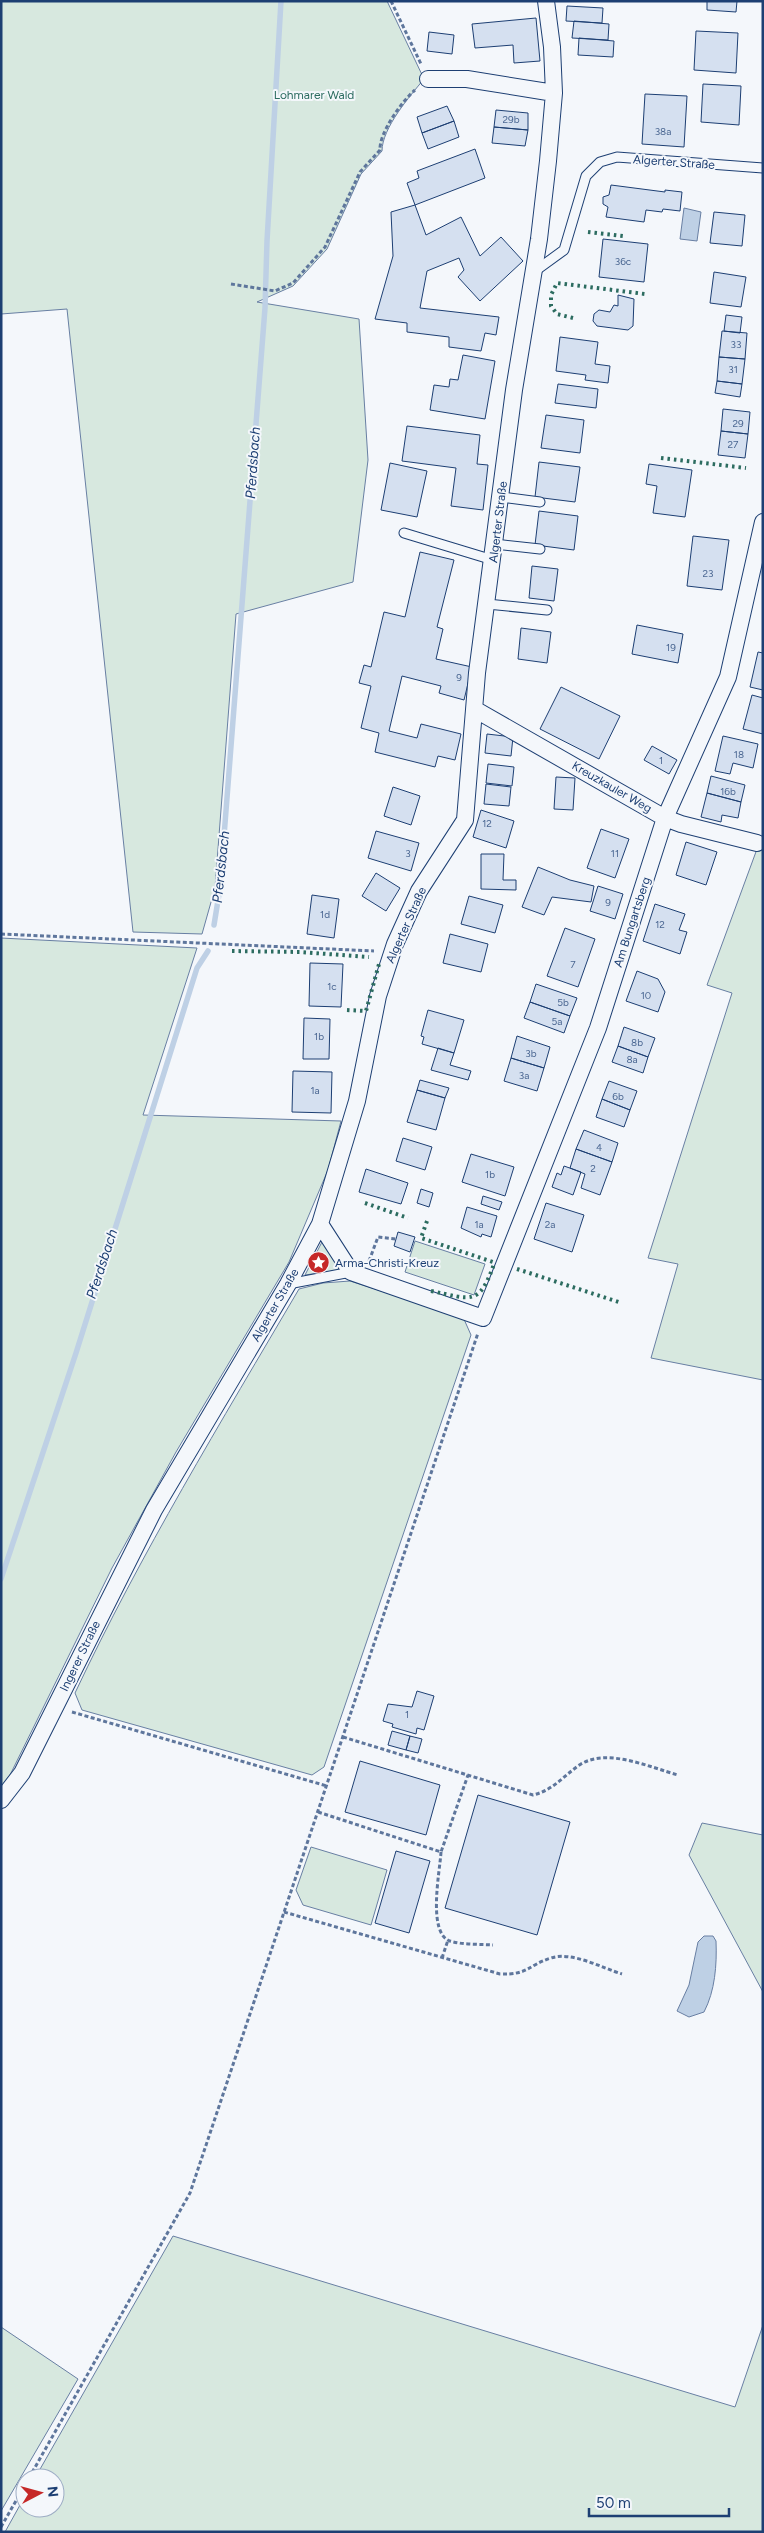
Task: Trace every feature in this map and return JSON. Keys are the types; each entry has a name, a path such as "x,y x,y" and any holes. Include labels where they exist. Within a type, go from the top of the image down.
{"street":[{"name":"Algerter Straße","path":"154,1510 288,1284 320,1224 357,1101 378,996 392,952 419,891 465,820 478,673 502,497 514,390 540,229 554,93 552,47 546,1"},
{"path":"428,79 467,79 554,93"},
{"name":"Am Bungartsberg","path":"483,1318 598,1028 665,818 728,677 763,522"},
{"name":"Kreuzkauler Weg","path":"476,710 665,818 681,824 757,843"},
{"path":"320,1224 351,1272 483,1318"},
{"name":"Ingerer Straße","path":"1,1800 22,1773 154,1510"}],"lane":[{"name":"Algerter Straße","path":"534,272 564,250 586,176 600,162 617,158 763,168"},
{"path":"502,497 540,502"},
{"path":"404,533 494,552 540,549"},
{"path":"487,604 547,610"},
{"path":"288,1284 351,1272"}],"path":[{"path":"231,284 275,291 293,283 326,247 360,172 380,150 380,142 404,99 428,79 390,1"},
{"path":"1,934 392,952"},
{"path":"351,1272 370,1261 378,1237 396,1239"},
{"path":"35,2468 190,2193 483,1318"},
{"path":"55,1707 327,1786"},
{"path":"343,1737 533,1795 546,1792 581,1764 599,1757 678,1775"},
{"path":"468,1776 442,1852 436,1911 441,1934 448,1940 493,1945"},
{"path":"318,1812 442,1852"},
{"path":"284,1912 500,1974 526,1972 550,1958 563,1956 622,1974"},
{"path":"442,1958 448,1940"},
{"path":"1,2527 15,2502"}],"green space":[{"name":"Lohmarer Wald","path":"1,1 387,1 424,79 392,123 383,142 382,151 361,174 327,249 293,286 257,302 359,319 368,460 353,582 236,614 215,888 202,934 133,932 67,309 1,314"},
{"path":"757,849 763,850 763,1380 651,1358 678,1264 648,1258 732,993 707,985"},
{"path":"1,938 197,948 143,1115 341,1121 328,1170 289,1262 176,1452 112,1568 10,1775 1,1787"},
{"path":"323,1240 340,1270 305,1275"},
{"path":"415,1241 485,1264 474,1295 405,1272"},
{"path":"350,1281 463,1317 471,1335 324,1767 312,1775 82,1710 75,1693 100,1641 182,1488 299,1289 323,1283"},
{"path":"702,1823 763,1835 763,1992 689,1855"},
{"path":"311,1847 387,1870 371,1925 303,1905 296,1890"},
{"path":"173,2236 735,2407 763,2325 763,2532 5,2532 15,2514 15,2518 65,2518 65,2468 41,2468"},
{"path":"1,2327 78,2379 26,2468 15,2468 15,2487 1,2511"}],"water":[{"path":"684,208 701,212 697,241 680,239"},
{"path":"704,1936 713,1936 716,1941 716,1968 713,1987 704,2012 689,2017 677,2011 689,1985 698,1942"}],"building":[{"path":"707,1 737,1 736,12 707,10"},
{"path":"567,6 603,8 602,23 566,21"},
{"path":"536,18 540,61 514,63 513,45 475,48 472,24"},
{"path":"574,21 609,24 608,40 572,38"},
{"path":"696,31 738,33 736,73 694,70"},
{"path":"429,32 454,35 452,54 427,51"},
{"path":"579,38 614,41 613,57 578,55"},
{"path":"703,84 741,86 739,125 701,122"},
{"path":"645,94 687,96 684,147 642,144"},
{"path":"447,106 454,121 422,133 417,117"},
{"path":"496,110 528,113 528,130 494,127"},
{"path":"454,121 459,137 428,149 422,133"},
{"path":"494,127 528,130 525,146 492,143"},
{"path":"475,149 485,178 415,205 407,183 419,178 417,171"},
{"path":"611,185 665,192 665,190 682,192 680,211 663,209 662,212 646,210 644,222 606,217 608,207 603,204 603,197 609,195"},
{"path":"415,205 426,235 461,217 480,256 501,237 523,261 480,301 458,277 464,270 459,258 427,271 420,308 499,317 496,335 485,333 481,351 449,347 449,337 407,332 407,323 375,319 393,256 391,212"},
{"path":"714,212 745,215 742,246 710,243"},
{"path":"603,239 648,244 644,282 599,277"},
{"path":"714,272 746,277 741,307 710,303"},
{"path":"618,295 634,299 633,326 628,330 597,326 593,321 594,314 599,310 610,312 614,305 618,306"},
{"path":"726,315 742,317 740,333 724,331"},
{"path":"722,331 747,333 745,359 719,357"},
{"path":"560,337 598,342 595,364 610,366 608,383 585,380 586,375 556,371"},
{"path":"463,355 495,361 485,419 430,410 434,385 449,387 450,379 458,380"},
{"path":"719,357 745,359 742,384 717,381"},
{"path":"717,381 742,384 740,397 715,393"},
{"path":"558,384 598,389 596,408 555,403"},
{"path":"723,409 750,412 748,434 721,431"},
{"path":"546,415 584,420 580,453 541,448"},
{"path":"407,426 480,435 477,464 488,465 483,510 451,506 456,468 402,461"},
{"path":"721,431 748,434 745,458 718,455"},
{"path":"539,462 580,467 575,502 535,497"},
{"path":"390,463 427,471 417,517 381,510"},
{"path":"649,464 692,470 685,517 653,513 657,486 646,484"},
{"path":"539,511 578,516 574,550 535,545"},
{"path":"693,536 729,540 722,590 687,586"},
{"path":"420,552 454,560 437,627 443,629 436,659 472,667 464,700 439,693 441,686 402,676 389,731 417,738 421,724 461,734 455,760 438,756 435,767 375,752 379,733 361,728 371,686 359,683 364,665 371,667 384,612 405,617"},
{"path":"532,566 558,569 554,601 529,598"},
{"path":"637,625 683,634 678,663 632,654"},
{"path":"521,628 551,632 547,663 518,659"},
{"path":"758,652 763,653 763,690 750,687"},
{"path":"561,687 620,716 599,759 540,729"},
{"path":"752,695 763,698 763,734 743,729"},
{"path":"487,734 513,737 511,756 485,753"},
{"path":"723,736 758,744 753,768 733,763 730,774 715,771"},
{"path":"652,746 677,760 669,774 644,760"},
{"path":"488,764 514,767 512,786 486,783"},
{"path":"711,776 745,785 741,802 707,793"},
{"path":"556,777 575,778 573,810 554,809"},
{"path":"486,784 511,787 509,806 484,804"},
{"path":"393,787 420,796 411,825 384,816"},
{"path":"707,793 741,802 738,818 722,815 721,822 701,817"},
{"path":"481,810 514,821 506,848 473,837"},
{"path":"601,829 629,839 615,878 587,868"},
{"path":"376,831 419,843 411,871 368,858"},
{"path":"686,842 717,852 706,885 676,875"},
{"path":"481,854 504,854 503,880 516,880 516,890 481,889"},
{"path":"538,867 570,880 594,886 591,902 552,897 544,915 522,907"},
{"path":"376,873 400,888 386,911 362,896"},
{"path":"598,886 623,894 615,919 590,911"},
{"path":"312,895 339,899 334,938 307,934"},
{"path":"469,896 503,905 495,933 461,924"},
{"path":"655,904 685,914 679,930 687,932 680,954 643,941"},
{"path":"565,928 595,939 578,987 547,976"},
{"path":"450,934 488,944 481,972 443,963"},
{"path":"310,963 343,964 341,1007 309,1006"},
{"path":"637,971 658,979 665,992 658,1012 626,1001"},
{"path":"536,984 577,998 570,1016 530,1002"},
{"path":"530,1002 570,1016 564,1033 524,1018"},
{"path":"428,1010 464,1020 454,1053 422,1044 424,1037 421,1036"},
{"path":"304,1018 330,1019 329,1059 303,1059"},
{"path":"624,1027 655,1038 648,1057 618,1046"},
{"path":"517,1036 550,1047 544,1068 511,1058"},
{"path":"618,1046 648,1057 643,1073 612,1062"},
{"path":"438,1048 454,1053 450,1065 471,1071 468,1080 431,1070"},
{"path":"511,1058 544,1068 537,1091 504,1081"},
{"path":"293,1071 332,1072 331,1113 292,1112"},
{"path":"420,1080 449,1088 445,1098 417,1090"},
{"path":"609,1081 637,1091 630,1110 602,1099"},
{"path":"417,1090 445,1098 436,1130 407,1122"},
{"path":"602,1099 630,1110 624,1127 596,1117"},
{"path":"584,1130 618,1143 612,1162 576,1149"},
{"path":"403,1138 432,1147 425,1170 396,1161"},
{"path":"576,1149 612,1162 600,1195 581,1188 585,1174 570,1168"},
{"path":"471,1154 514,1167 505,1196 462,1182"},
{"path":"564,1166 581,1172 573,1195 552,1187 557,1173 561,1175"},
{"path":"366,1169 408,1183 401,1204 359,1192"},
{"path":"421,1189 433,1193 429,1207 417,1203"},
{"path":"483,1196 502,1202 499,1210 481,1204"},
{"path":"546,1203 584,1215 572,1252 534,1239"},
{"path":"467,1207 497,1216 491,1237 482,1234 481,1237 461,1228"},
{"path":"398,1232 415,1237 410,1252 394,1246"},
{"path":"417,1691 434,1696 424,1730 417,1728 416,1734 392,1727 393,1724 383,1721 388,1704 412,1707"},
{"path":"392,1731 410,1736 406,1750 388,1745"},
{"path":"410,1736 422,1739 418,1753 406,1750"},
{"path":"360,1761 440,1785 426,1835 345,1812"},
{"path":"478,1795 570,1822 537,1935 445,1908"},
{"path":"396,1851 430,1861 409,1933 375,1923"}],"waterway":[{"name":"Pferdsbach","path":"214,925 220,888 265,308 281,1"},
{"name":"Pferdsbach","path":"1,1579 76,1353 197,968 208,951"}],"hedge":[{"path":"588,232 623,236"},
{"path":"573,318 557,314 551,306 551,295 557,283 645,294"},
{"path":"661,458 746,468"},
{"path":"232,951 300,952 369,957"},
{"path":"347,1010 366,1011 379,964"},
{"path":"365,1203 408,1218"},
{"path":"427,1221 421,1238 496,1263"},
{"path":"431,1291 472,1297 478,1294 483,1287 489,1278 494,1264"},
{"path":"517,1269 622,1303"}],"place":[{"name":"Arma-Christi-Kreuz","path":"319,1263"}]}
